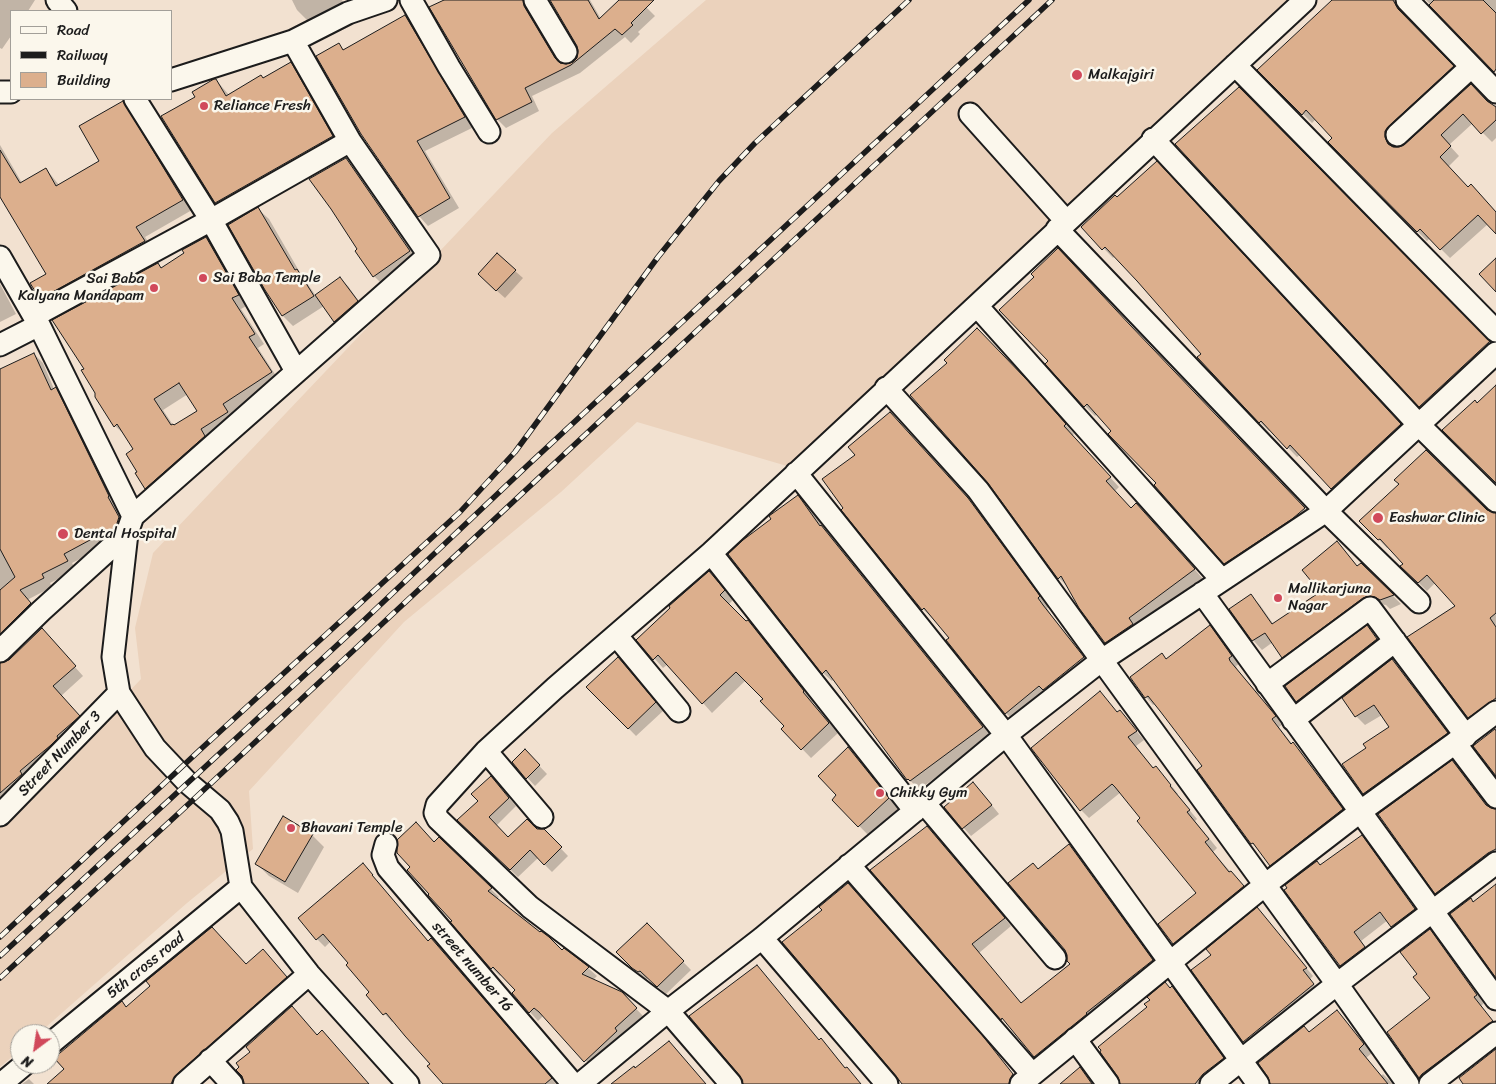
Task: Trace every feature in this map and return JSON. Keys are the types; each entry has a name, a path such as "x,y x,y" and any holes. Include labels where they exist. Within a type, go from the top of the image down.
{"street":[{"path":"57,0 65,10"},
{"path":"172,80 293,41 353,5 386,0"},
{"path":"411,0 489,132"},
{"path":"535,0 566,52"},
{"path":"731,1084 668,1011 530,907 438,819 434,813 437,805 486,751 555,688 711,553 886,388 977,306 1153,139 1305,0"},
{"path":"1407,0 1496,92"},
{"path":"0,651 130,524 296,371 429,255 350,141 293,41"},
{"path":"1235,65 1496,330"},
{"path":"1397,135 1471,66"},
{"path":"136,100 211,220 296,371"},
{"path":"970,114 1062,225 1326,511 1419,602"},
{"path":"1153,139 1419,425 1496,500"},
{"path":"0,345 37,321 350,141"},
{"path":"0,257 37,321 130,524 112,657 119,693 155,748 188,783 220,810 228,822 232,831 241,887 309,974 408,1084"},
{"path":"977,306 1222,580"},
{"path":"580,1084 668,1011 762,938 1006,735 1102,660 1326,511 1496,353"},
{"path":"886,388 978,490 1408,1084"},
{"path":"796,473 1006,735 1258,1084"},
{"path":"711,553 920,808 1055,958"},
{"path":"1202,594 1496,999"},
{"path":"1267,684 1370,608 1395,641 1461,740 1496,797"},
{"path":"616,635 680,711"},
{"path":"1293,720 1395,641"},
{"name":"Street Number 3","path":"0,815 119,693"},
{"path":"849,865 1027,1079 1265,885 1361,811 1461,740 1496,712"},
{"path":"486,751 542,817"},
{"name":"street number 16","path":"386,844 383,855 388,868 573,1084"},
{"path":"1211,1084 1337,984 1496,864"},
{"name":"5th cross road","path":"60,1036 241,887"},
{"path":"762,938 887,1084"},
{"path":"184,1084 309,974"},
{"path":"1430,1084 1496,1033"},
{"path":"1075,1039 1108,1084"},
{"path":"210,1060 232,1084"},
{"path":"1,1084 13,1074"}],"shaded area":[{"path":"706,0 1290,0 787,466 637,422 561,492 404,622 249,791 253,849 187,903 49,1024 10,1024 10,1058 0,1067 0,827 141,679 135,628 153,553 552,133"}],"building":[{"path":"444,0 523,0 524,6 555,58 560,63 566,64 573,62 577,58 577,46 550,0 588,0 599,19 619,0 654,0 622,35 615,29 571,65 525,88 532,102 496,120 429,7"},
{"path":"1332,0 1393,0 1398,9 1454,66 1389,126 1385,131 1388,144 1393,147 1399,147 1405,144 1471,84 1487,101 1496,107 1496,120 1481,134 1463,114 1441,135 1451,146 1440,157 1468,187 1471,184 1496,212 1496,234 1478,215 1440,250 1420,229 1417,232 1328,142 1332,138 1306,110 1302,115 1257,70"},
{"path":"1434,0 1483,0 1496,13 1496,69 1494,72 1429,5"},
{"path":"405,15 465,117 417,141 450,198 418,217 361,134 316,56 339,43 343,50"},
{"path":"291,62 333,136 215,203 161,116 195,97 192,92 214,79 216,79 226,96 261,75 263,78"},
{"path":"1239,87 1490,341 1419,407 1175,144"},
{"path":"123,101 183,200 136,227 145,241 40,299 30,283 46,274 0,197 0,150 20,183 46,168 56,186 99,161 79,126"},
{"path":"346,158 410,251 373,277 355,251 357,249 331,209 309,179"},
{"path":"1157,161 1401,424 1331,489 1290,445 1287,449 1261,421 1259,423 1197,357 1201,354 1137,281 1105,247 1102,250 1081,227 1115,195 1117,197"},
{"path":"258,207 295,270 297,269 314,296 282,316 228,225"},
{"path":"206,237 239,295 232,298 255,334 249,337 272,372 223,404 228,412 201,429 205,436 145,489 126,454 133,449 117,424 114,427 95,397 95,393 81,370 84,369 52,320 158,263 161,268 184,253 182,250","holes":["179,383 197,411 171,425 154,399"]},
{"path":"1058,248 1305,508 1292,519 1224,564 1154,485 1156,483 1108,434 1111,431 1087,404 1084,407 1045,364 1048,361 999,310 1034,277 1031,274"},
{"path":"497,253 516,270 496,291 478,274"},
{"path":"1496,258 1496,292 1479,274"},
{"path":"340,277 358,301 334,322 315,295"},
{"path":"977,328 1028,381 1066,424 1064,426 1111,477 1106,481 1131,508 1136,503 1195,569 1129,618 1133,624 1105,643 1079,608 1061,576 1058,579 988,483 910,395 947,363 944,360"},
{"path":"34,353 51,390 56,387 119,517 116,526 105,536 103,533 64,554 68,561 42,574 44,578 20,590 31,603 0,634 0,590 15,577 0,549 0,369"},
{"path":"1496,385 1496,483 1442,430 1475,400 1477,403"},
{"path":"890,412 968,498 1040,596 1038,598 1043,605 1084,657 1043,690 1039,686 1005,714 946,640 949,638 924,608 922,610 841,510 843,508 822,479 855,455 848,447"},
{"path":"1426,450 1487,510 1496,513 1496,613 1490,618 1496,627 1496,698 1468,718 1407,637 1455,606 1427,575 1418,583 1400,566 1403,564 1380,539 1378,540 1359,521 1399,484 1394,480"},
{"path":"798,495 820,526 983,727 910,781 907,780 826,670 822,674 728,554 771,519 769,516"},
{"path":"1337,541 1357,566 1361,563 1394,595 1380,600 1369,596 1363,598 1282,658 1265,633 1252,641 1229,609 1251,594 1272,624 1320,592 1302,570"},
{"path":"709,571 725,590 720,595 746,621 748,620 829,723 801,750 781,729 784,726 760,701 763,699 736,672 702,704 658,655 653,660 636,640 670,608 669,606"},
{"path":"1210,625 1232,656 1229,658 1230,661 1276,716 1272,719 1291,744 1293,742 1343,809 1270,866 1253,843 1251,844 1197,770 1202,766 1148,696 1145,698 1130,677 1162,653 1166,659"},
{"path":"1367,625 1377,639 1296,702 1285,686"},
{"path":"42,628 76,666 53,686 80,716 57,736 58,738 51,745 20,771 22,774 0,793 0,663 9,660"},
{"path":"618,657 656,702 628,729 586,687"},
{"path":"1392,659 1448,733 1363,794 1342,764 1366,748 1363,744 1389,727 1374,705 1355,717 1342,698"},
{"path":"1100,691 1117,712 1120,710 1137,731 1128,737 1153,768 1156,766 1171,785 1190,810 1187,812 1209,839 1205,842 1229,872 1231,871 1244,886 1173,944 1158,924 1196,893 1137,821 1140,818 1112,784 1080,811 1031,748"},
{"path":"1495,729 1496,731 1496,776 1473,746"},
{"path":"848,747 889,798 858,827 832,800 836,795 818,776"},
{"path":"525,749 540,765 526,779 512,762"},
{"path":"1452,760 1486,805 1496,809 1496,849 1488,853 1435,894 1378,814"},
{"path":"491,776 509,798 489,817 508,837 527,819 537,829 544,829 562,847 544,865 530,850 510,870 457,820 478,801 471,794"},
{"path":"973,782 992,805 962,829 944,807"},
{"path":"283,816 313,834 285,882 255,864"},
{"path":"416,822 434,842 439,837 492,888 488,891 549,937 562,950 564,948 589,967 582,974 622,992 637,1008 615,1028 617,1031 584,1062 539,1012 534,1008 529,1013 512,993 515,990 493,967 491,969 407,870 410,867 397,853 397,840"},
{"path":"927,826 1005,918 972,944 1021,1003 1070,964 1067,961 1065,950 1008,883 1033,863 1038,869 1069,844 1153,960 1034,1057 1002,1018 1001,1020 870,870"},
{"path":"1362,835 1415,909 1391,927 1380,912 1354,932 1365,947 1340,966 1284,890 1287,888 1285,885 1317,861 1320,865"},
{"path":"363,863 428,941 431,938 552,1078 545,1084 443,1084 427,1066 430,1064 386,1013 383,1015 366,995 369,992 346,965 348,963 323,934 316,940 298,918"},
{"path":"848,883 982,1035 1013,1074 1009,1084 902,1084 782,942 822,910 819,907"},
{"path":"1496,884 1496,978 1450,914 1471,898 1473,902"},
{"path":"1257,907 1307,968 1303,970 1314,984 1243,1042 1191,970 1211,955 1206,949"},
{"path":"647,923 684,961 657,987 640,971 638,972 632,968 616,952"},
{"path":"212,927 246,964 263,949 287,977 176,1075 171,1084 47,1084 64,1069 60,1065 60,1053 122,1001 126,1007 150,986 146,981"},
{"path":"1430,929 1477,995 1474,997 1493,1021 1419,1078 1387,1032 1430,998 1413,977 1417,974 1400,952"},
{"path":"757,965 819,1040 821,1038 845,1068 847,1067 861,1084 743,1084 740,1076 689,1016"},
{"path":"1165,982 1170,988 1172,986 1224,1058 1203,1074 1195,1084 1120,1084 1118,1077 1098,1047 1147,1007 1144,1004 1150,1000 1147,997"},
{"path":"292,1006 317,1035 322,1030 369,1084 244,1084 242,1076 236,1070 239,1067 236,1063 250,1052 246,1047"},
{"path":"1337,1010 1364,1044 1359,1049 1388,1084 1270,1084 1268,1077 1258,1063 1304,1026 1309,1032"},
{"path":"669,1041 706,1084 611,1084 634,1066 635,1068"},
{"path":"1496,1049 1496,1084 1463,1084 1459,1078"},
{"path":"1080,1067 1092,1084 1060,1084"}],"railway":[{"path":"0,937 202,748 460,512 515,452 658,257 719,181 755,143 909,0"},
{"path":"0,956 360,624 528,465 1029,0"},
{"path":"0,978 1052,0"}],"place":[{"name":"Malkajgiri","path":"1077,75"},
{"name":"Reliance Fresh","path":"204,106"},
{"name":"Sai Baba Temple","path":"203,278"},
{"name":"Sai Baba Kalyana Mandapam","path":"154,288"},
{"name":"Eashwar Clinic","path":"1378,518"},
{"name":"Dental Hospital","path":"63,534"},
{"name":"Mallikarjuna Nagar","path":"1278,598"},
{"name":"Chikky Gym","path":"880,793"},
{"name":"Bhavani Temple","path":"291,828"}]}
